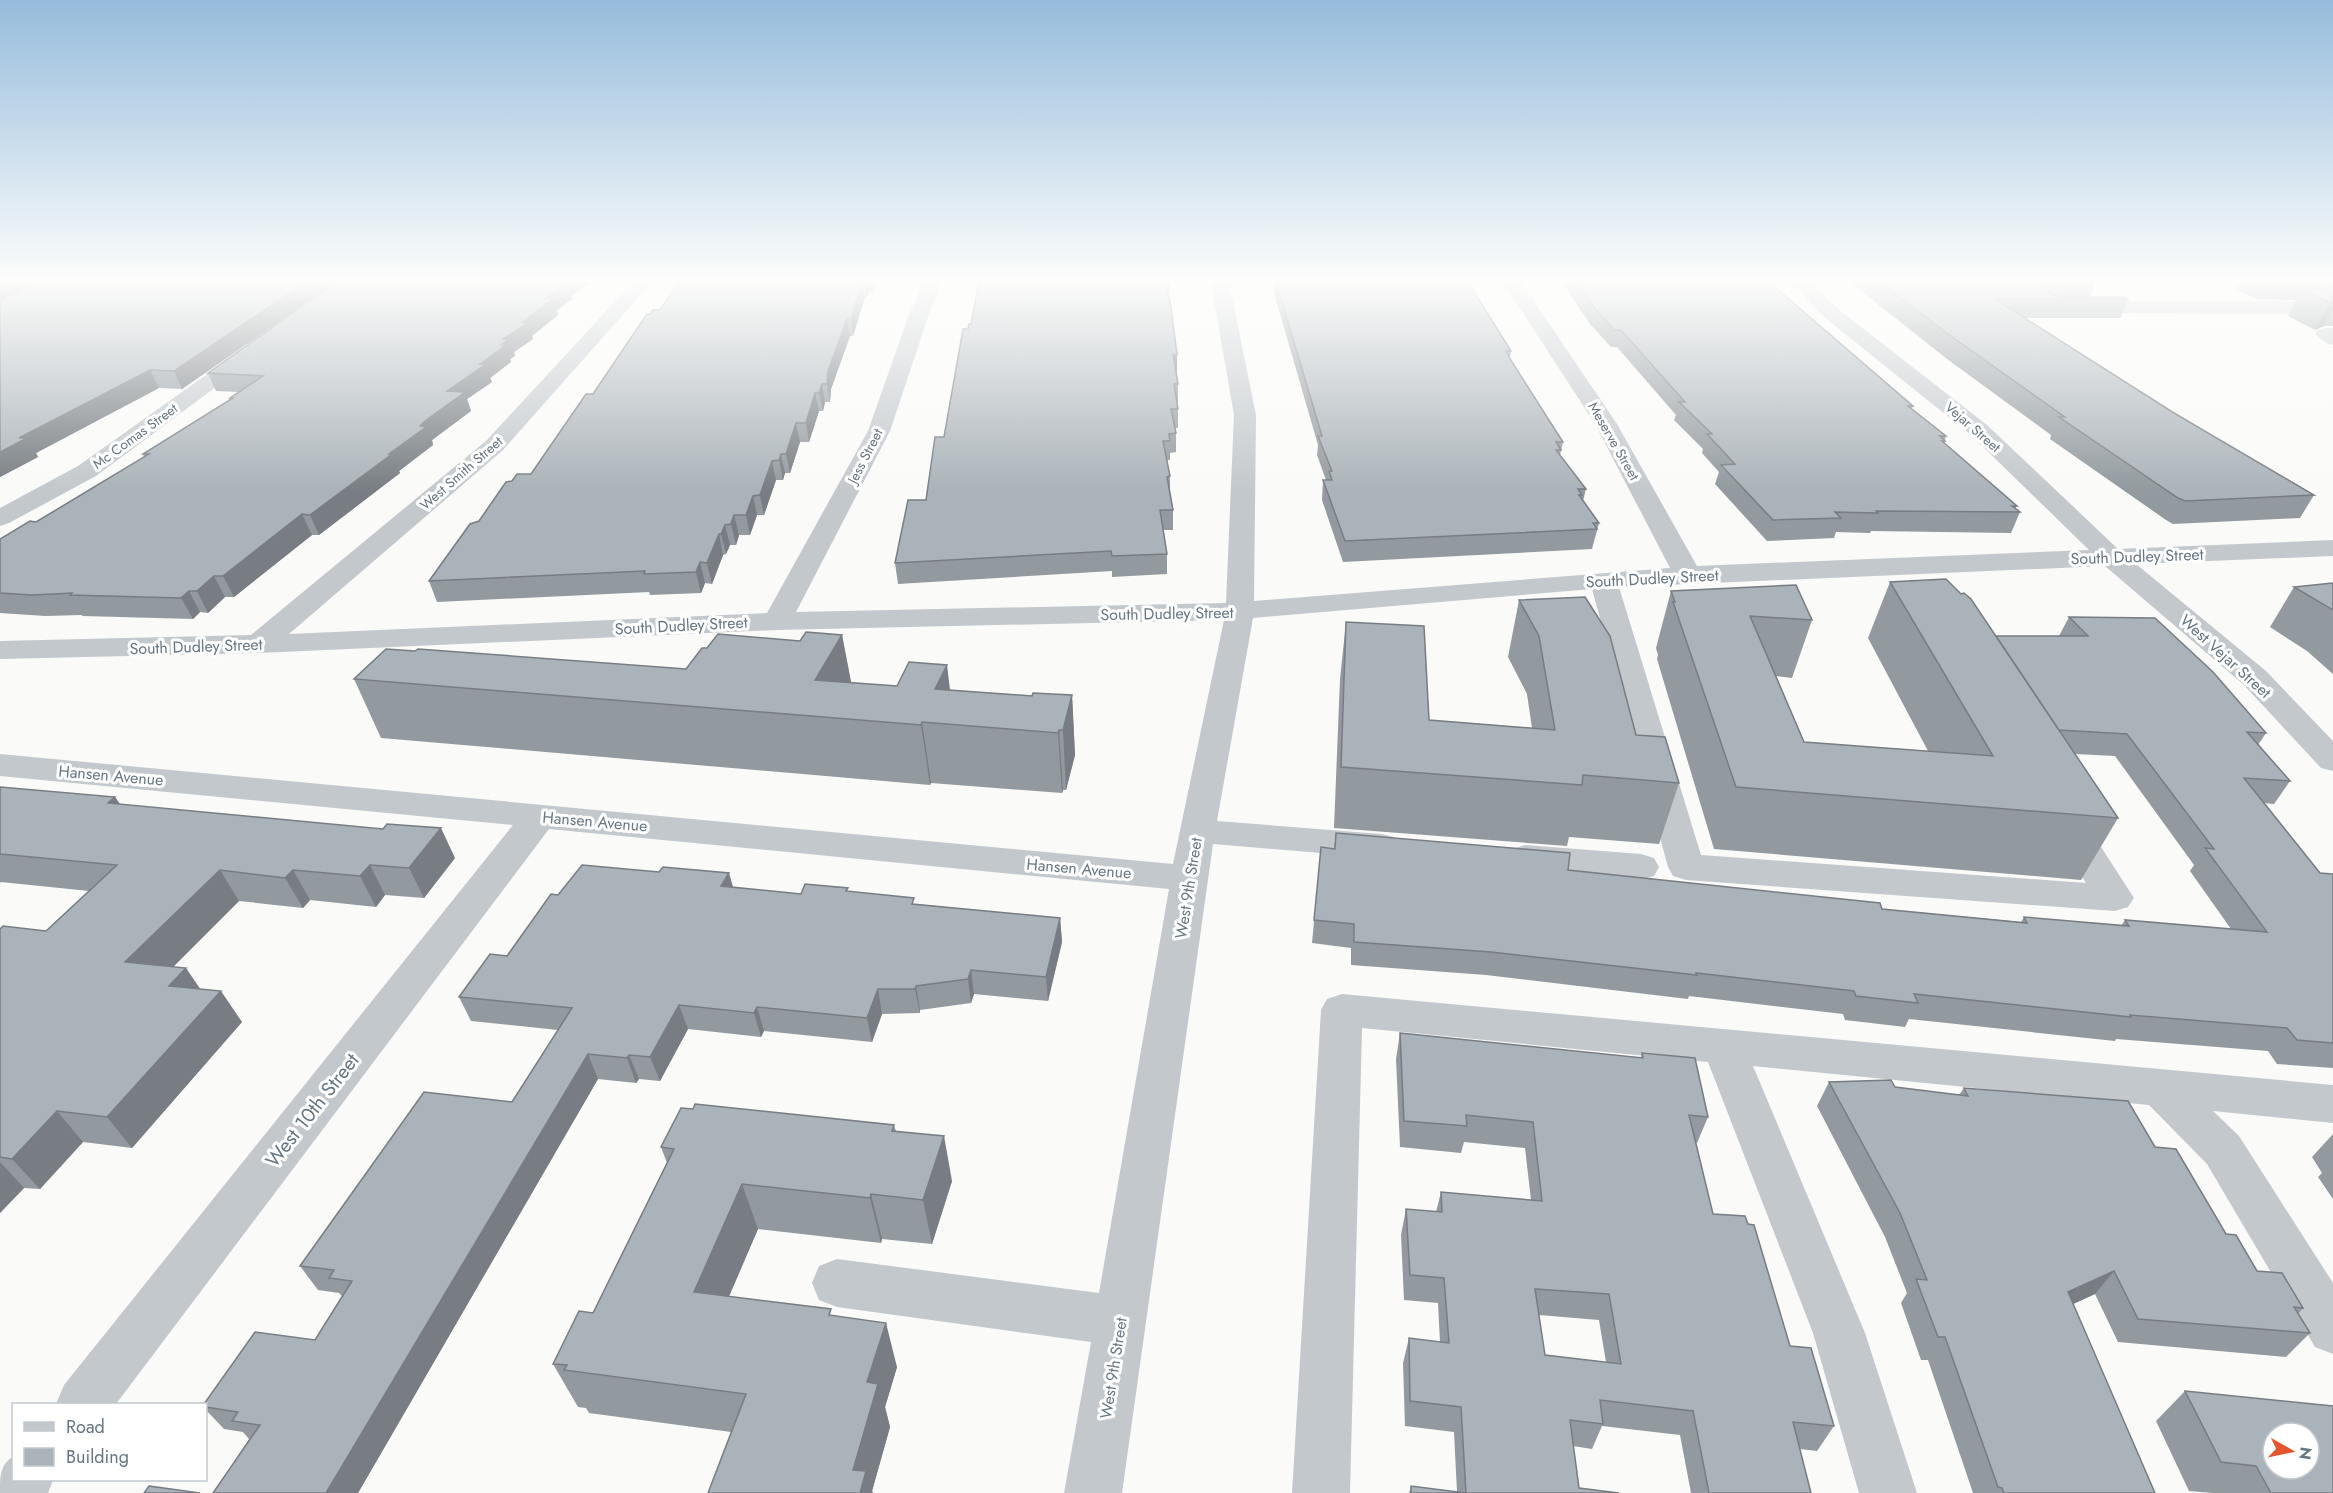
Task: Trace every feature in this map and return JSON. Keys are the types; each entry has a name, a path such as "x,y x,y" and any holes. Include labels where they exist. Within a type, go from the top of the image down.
{"street":[{"name":"Mc Comas Street","path":"0,518 87,471 253,352"},
{"name":"West Smith Street","path":"259,644 495,445 580,352"},
{"name":"Jess Street","path":"777,621 879,431 906,352"},
{"name":"West 9th Street","path":"1093,1493 1197,831 1240,611 1245,415 1233,352"},
{"name":"Meserve Street","path":"1558,352 1606,424 1688,575"},
{"name":"Vejar Street","path":"1880,352 1979,430 2112,558"},
{"name":"South Dudley Street","path":"0,650 259,644 777,621 1240,611 1603,580 1688,575 2333,548"},
{"name":"West Vejar Street","path":"2112,558 2255,678 2333,761"},
{"path":"1880,567 1911,598"},
{"path":"1603,580 1686,867 2115,898 2052,797"},
{"name":"Hansen Avenue","path":"0,765 1190,878"},
{"name":"West 10th Street","path":"84,1403 540,816"},
{"path":"1197,831 1419,849"},
{"path":"1489,855 1641,867"},
{"path":"1321,1493 1342,1010 2333,1104"},
{"path":"1723,1046 1839,1333 1888,1493"},
{"path":"2160,1087 2223,1150 2333,1329"},
{"path":"837,1283 1120,1321"}],"building":[{"path":"0,352 203,352 174,371 150,370 19,438 27,438 0,452"},
{"path":"238,352 497,352 480,364 486,364 447,391 465,392 420,426 426,427 310,515 302,514 223,576 214,576 197,591 189,591 181,598 70,595 72,593 32,595 0,593 0,539 30,521 36,522 149,454 143,454 233,398 230,398 263,376 208,373"},
{"path":"622,352 835,352 828,371 827,384 822,384 819,393 815,393 806,423 796,423 786,454 781,454 779,460 772,461 760,495 753,496 746,515 734,515 731,524 725,525 707,563 700,562 696,572 644,574 645,571 429,581 470,524 479,521 506,482 512,481 517,474 531,474 586,394 593,394"},
{"path":"959,352 1177,352 1177,355 1173,355 1178,384 1174,384 1178,409 1171,409 1176,433 1169,434 1170,441 1163,441 1170,476 1167,477 1173,510 1160,510 1167,554 1112,556 1111,551 895,563 908,500 926,500 935,437 944,437"},
{"path":"1297,352 1506,352 1563,442 1556,442 1561,450 1556,450 1586,489 1578,489 1582,495 1579,495 1599,523 1593,523 1597,529 1345,541 1323,480 1332,480 1329,471 1332,471 1318,436 1322,436"},
{"path":"1640,352 1850,352 1913,406 1908,406 1946,436 1940,436 1945,441 1942,441 2017,506 2012,506 2020,512 1835,512 1841,518 1773,520 1721,465 1735,464 1707,434 1712,434 1679,402 1685,402"},
{"path":"1973,352 2078,352 2174,413 2314,495 2185,501 2059,417 2065,417"},
{"path":"1946,579 1961,594 1964,593 1971,599 2118,818 1736,787 1671,591 1796,585 1812,620 1750,616 1804,742 1993,756 1890,582"},
{"path":"2333,583 2333,610 2294,587"},
{"path":"1585,597 1610,636 1636,735 1665,737 1679,783 1583,775 1582,785 1341,767 1346,622 1424,626 1429,720 1555,730 1539,636 1519,600"},
{"path":"2069,617 2155,618 2213,672 2266,733 2247,732 2290,781 2244,778 2320,873 2333,874 2333,1043 2297,1040 2287,1028 2130,1015 2131,1017 1914,994 1918,1003 1856,996 1854,991 1696,973 1697,975 1491,952 1354,942 1354,924 1314,920 1321,847 1335,849 1336,833 1570,853 1568,870 1880,903 1882,909 2027,923 2024,917 2129,926 2125,920 2267,932 2205,848 2214,849 2127,734 2059,730 1996,636 2088,636"},
{"path":"806,632 842,635 815,680 897,686 909,662 947,665 935,689 1032,696 1033,693 1072,695 1063,730 1059,730 1058,733 922,722 921,725 354,679 386,649 415,651 418,649 686,669 702,648 707,648 718,634 800,641"},
{"path":"0,787 115,797 108,803 383,829 387,824 441,828 409,868 370,865 360,876 293,870 285,878 220,870 125,962 186,968 169,986 221,991 107,1117 57,1111 12,1159 0,1157 0,929 3,926 46,931 117,865 0,854"},
{"path":"582,865 659,872 663,867 729,873 721,886 801,894 805,884 848,888 846,891 914,898 912,904 1060,918 1046,977 971,970 968,979 916,986 915,989 878,989 867,1018 757,1007 754,1013 679,1005 650,1057 629,1055 627,1058 588,1054 326,1493 213,1493 260,1425 232,1421 238,1412 207,1407 207,1403 205,1403 255,1332 315,1340 352,1281 329,1278 334,1270 300,1266 424,1092 512,1102 572,1008 459,997 490,954 507,956 551,894 558,895"},
{"path":"1400,1033 1643,1058 1642,1053 1695,1058 1708,1117 1689,1115 1713,1214 1745,1216 1748,1224 1754,1225 1790,1346 1811,1348 1834,1426 1793,1422 1811,1493 1709,1493 1693,1411 1600,1400 1603,1424 1570,1420 1579,1488 1619,1493 1466,1493 1461,1407 1410,1401 1409,1338 1449,1343 1444,1278 1410,1275 1406,1209 1442,1212 1441,1192 1542,1201 1533,1122 1466,1115 1467,1126 1404,1121","holes":["1535,1289 1609,1294 1621,1364 1545,1355"]},
{"path":"1891,1080 1895,1087 1968,1096 1964,1088 2128,1101 2155,1147 2176,1149 2226,1234 2236,1235 2257,1271 2282,1273 2303,1308 2294,1307 2310,1333 2138,1319 2114,1271 2068,1292 2155,1493 2004,1493 2002,1488 1998,1487 1945,1337 1938,1337 1916,1279 1927,1280 1900,1213 1829,1082"},
{"path":"695,1104 894,1125 892,1131 944,1136 923,1200 871,1194 870,1198 742,1184 694,1292 831,1309 829,1315 886,1323 867,1382 878,1384 853,1470 866,1471 860,1493 708,1493 746,1394 564,1370 567,1365 553,1364 579,1311 593,1313 674,1149 661,1147 681,1108 693,1109"},
{"path":"2185,1391 2333,1406 2333,1493 2271,1493 2264,1481 2321,1481 2321,1421 2261,1421 2261,1475 2256,1466 2221,1462"},
{"path":"149,1486 200,1493 144,1493"},
{"path":"1411,1486 1466,1493 1411,1493"}]}
